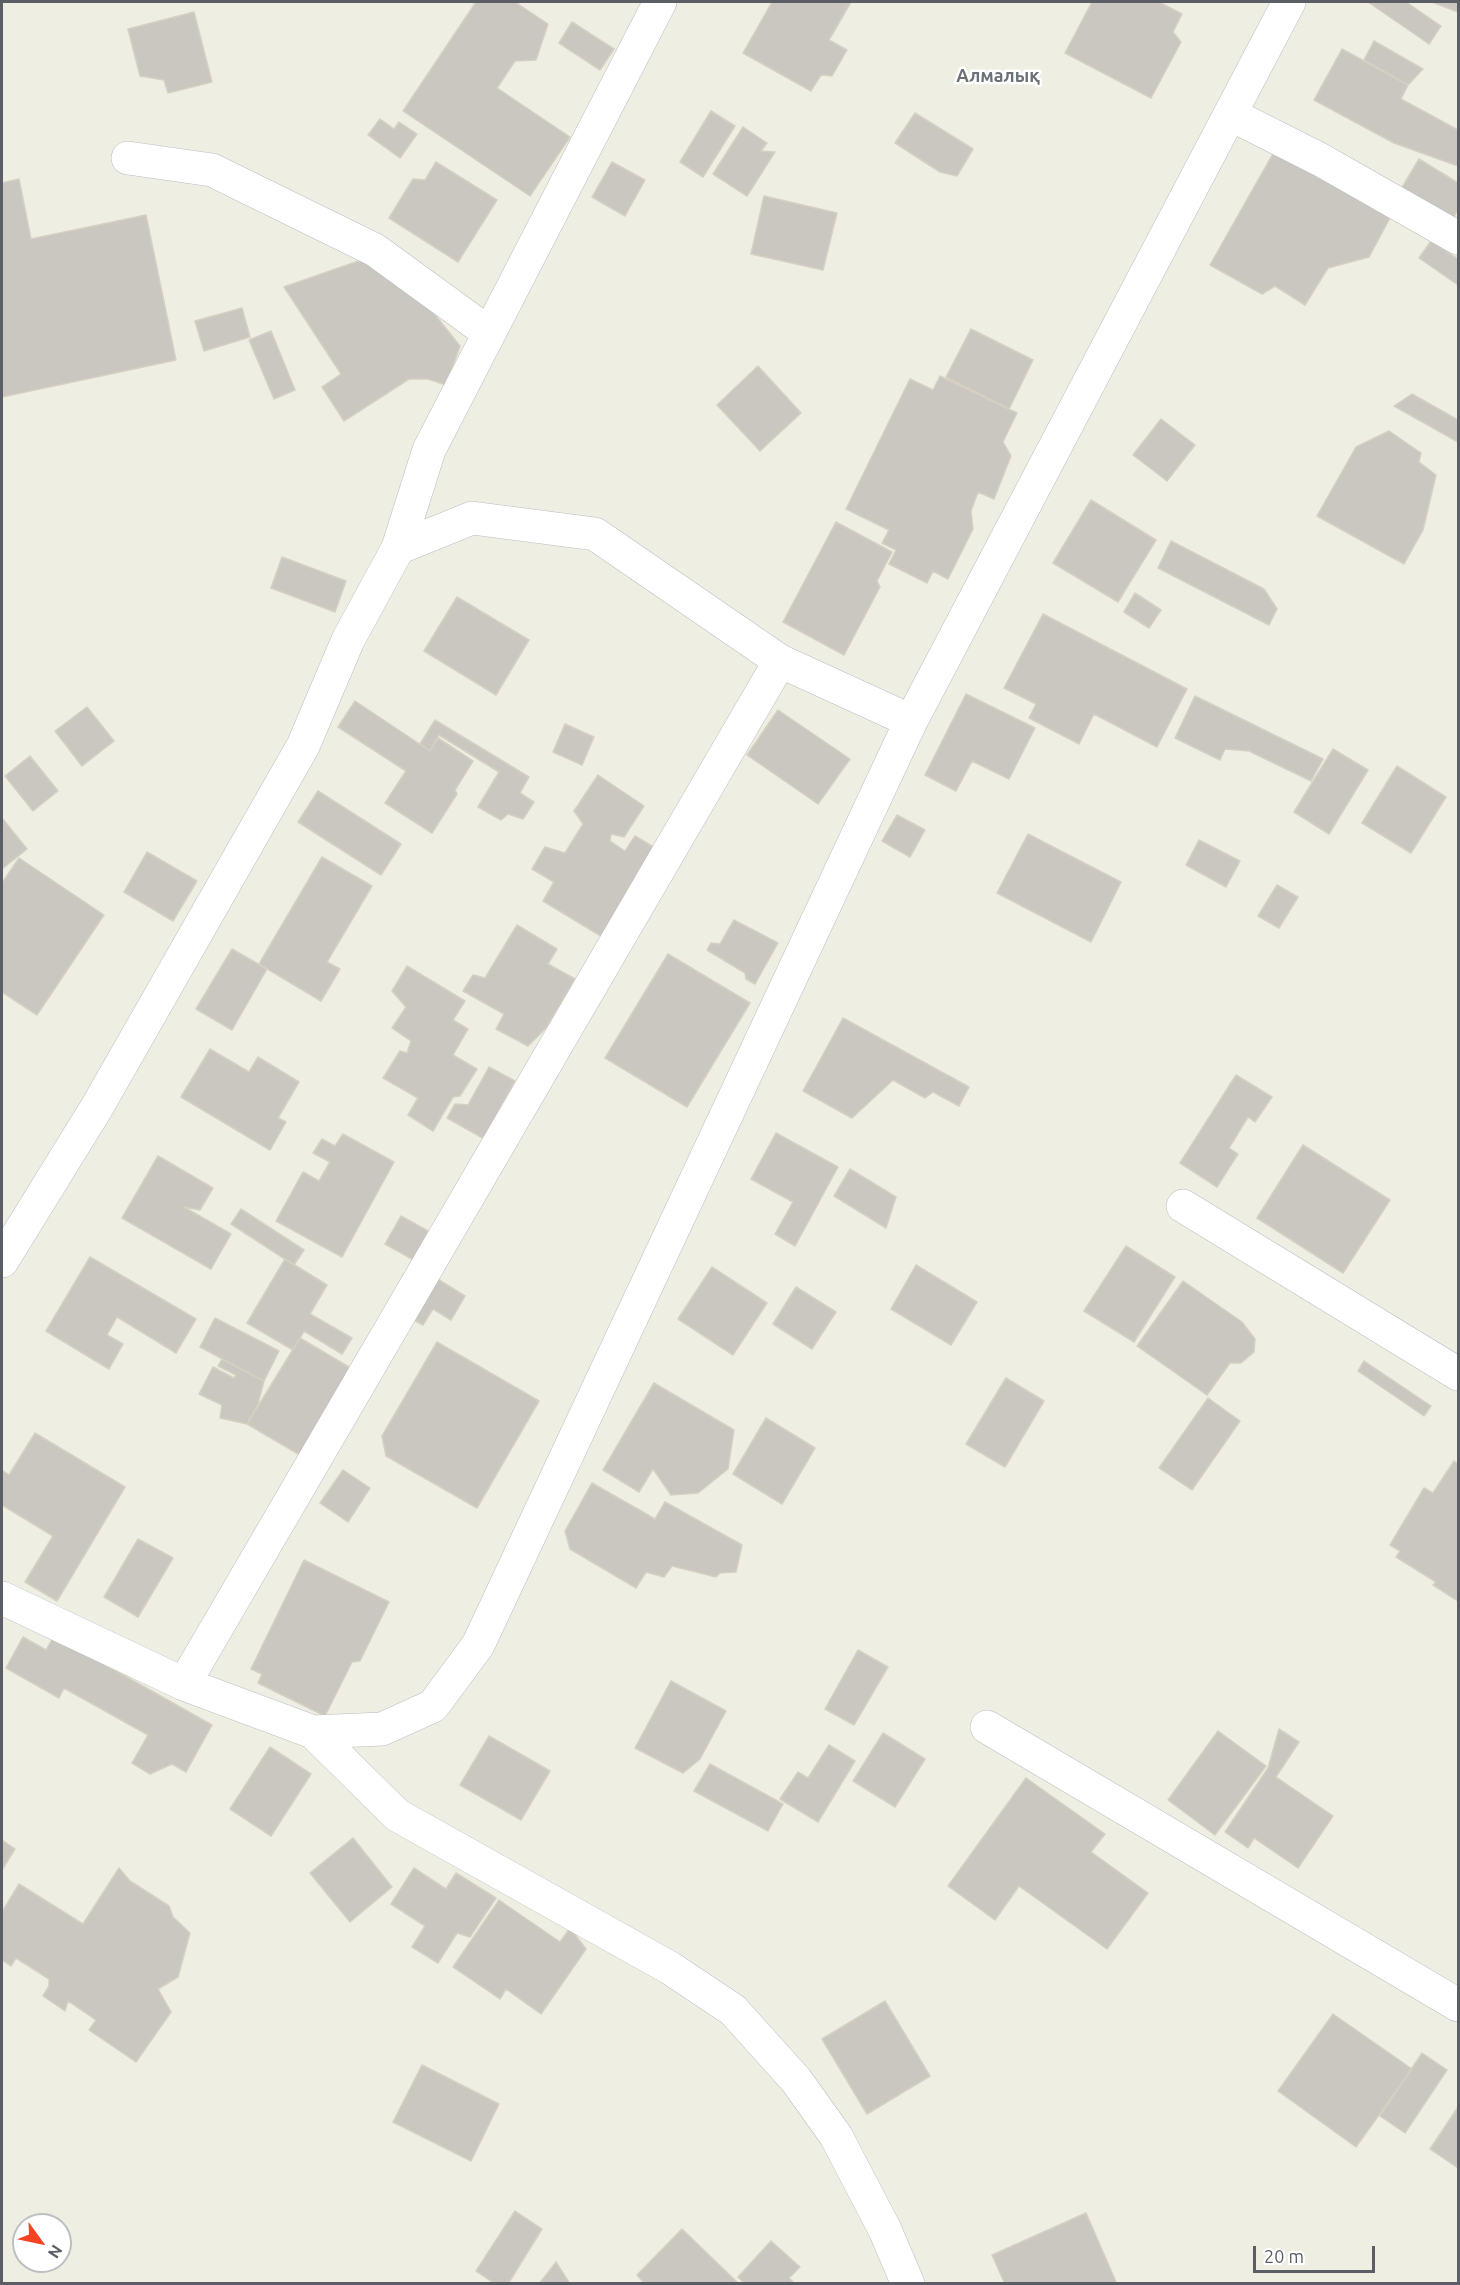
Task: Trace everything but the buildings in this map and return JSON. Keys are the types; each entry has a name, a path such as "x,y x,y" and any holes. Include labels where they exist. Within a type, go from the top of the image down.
{"street":[{"path":"2,1262 97,1107 303,746 348,640 398,548 429,450 660,2"},
{"path":"2,1598 184,1684 313,1732 382,1729 433,1706 478,1645 911,721 1289,2"},
{"path":"1230,114 1321,160 1458,238"},
{"path":"128,158 212,170 375,250 489,333"},
{"path":"398,548 472,518 594,534 780,661 911,721"},
{"path":"184,1684 780,661"},
{"path":"1183,1206 1458,1374"},
{"path":"987,1727 1458,2005"},
{"path":"313,1732 397,1815 670,1968 733,2010 796,2080 836,2136 885,2230 908,2283"}],"district":[{"name":"Алмалық","path":"998,76"}]}
